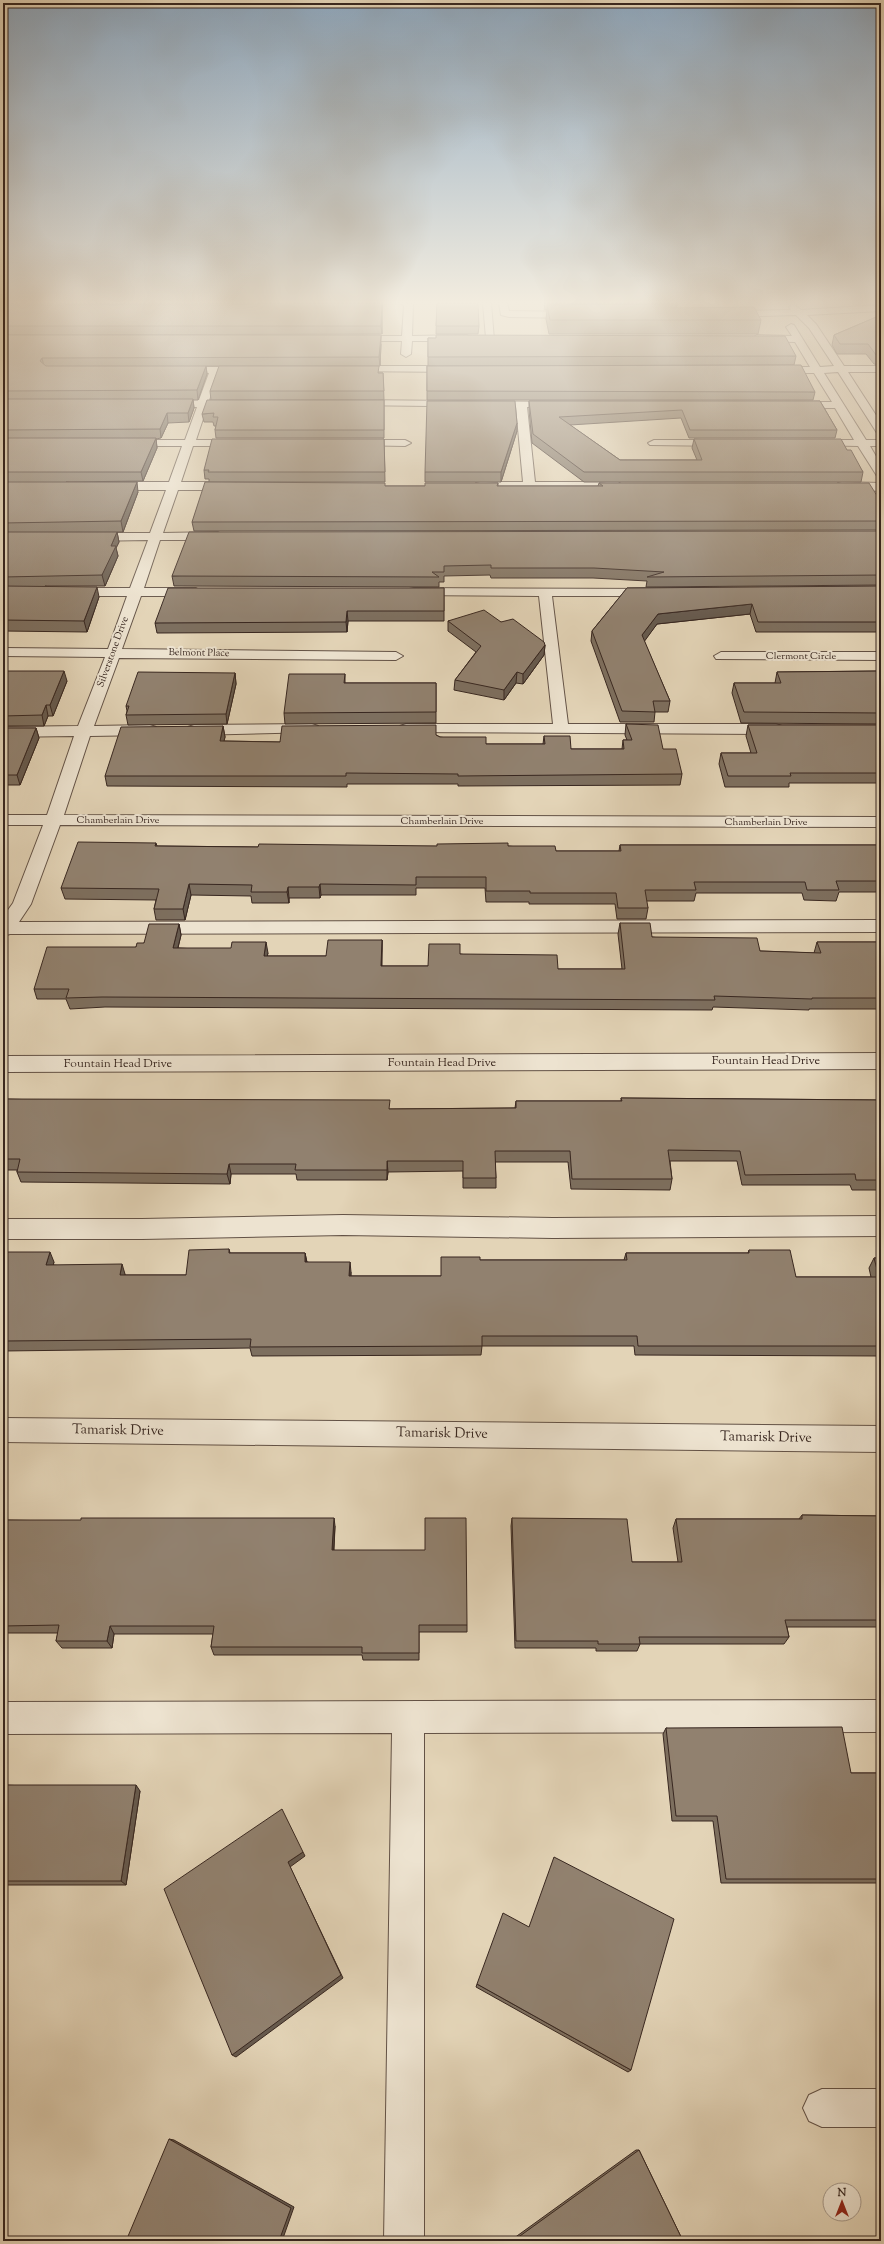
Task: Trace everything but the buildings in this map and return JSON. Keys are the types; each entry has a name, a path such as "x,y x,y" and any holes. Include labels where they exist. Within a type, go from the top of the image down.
{"street":[{"name":"Silverstone Drive","path":"4,929 22,904 136,592 154,537 203,408"},
{"path":"521,408 529,486"},
{"path":"841,408 881,474"},
{"path":"866,408 881,431"},
{"path":"111,443 256,443"},
{"path":"342,443 405,443"},
{"path":"654,443 733,443"},
{"path":"803,443 881,443"},
{"path":"95,486 245,486"},
{"path":"469,486 630,486"},
{"path":"829,486 881,486"},
{"path":"74,537 231,536"},
{"path":"55,592 212,592"},
{"path":"402,592 670,592"},
{"path":"545,593 561,728"},
{"name":"Belmont Place","path":"3,652 396,656"},
{"name":"Clermont Circle","path":"721,656 881,656"},
{"path":"180,730 331,729"},
{"path":"395,729 793,729"},
{"path":"3,732 164,730"},
{"name":"Chamberlain Drive","path":"3,820 881,822"},
{"path":"4,929 881,926"},
{"name":"Fountain Head Drive","path":"3,1064 881,1061"},
{"path":"3,1229 142,1229 344,1225 553,1228 881,1226"},
{"name":"Tamarisk Drive","path":"3,1430 881,1439"},
{"path":"3,1718 881,1716"},
{"path":"404,2241 408,1717"},
{"path":"822,2108 881,2108"}]}
